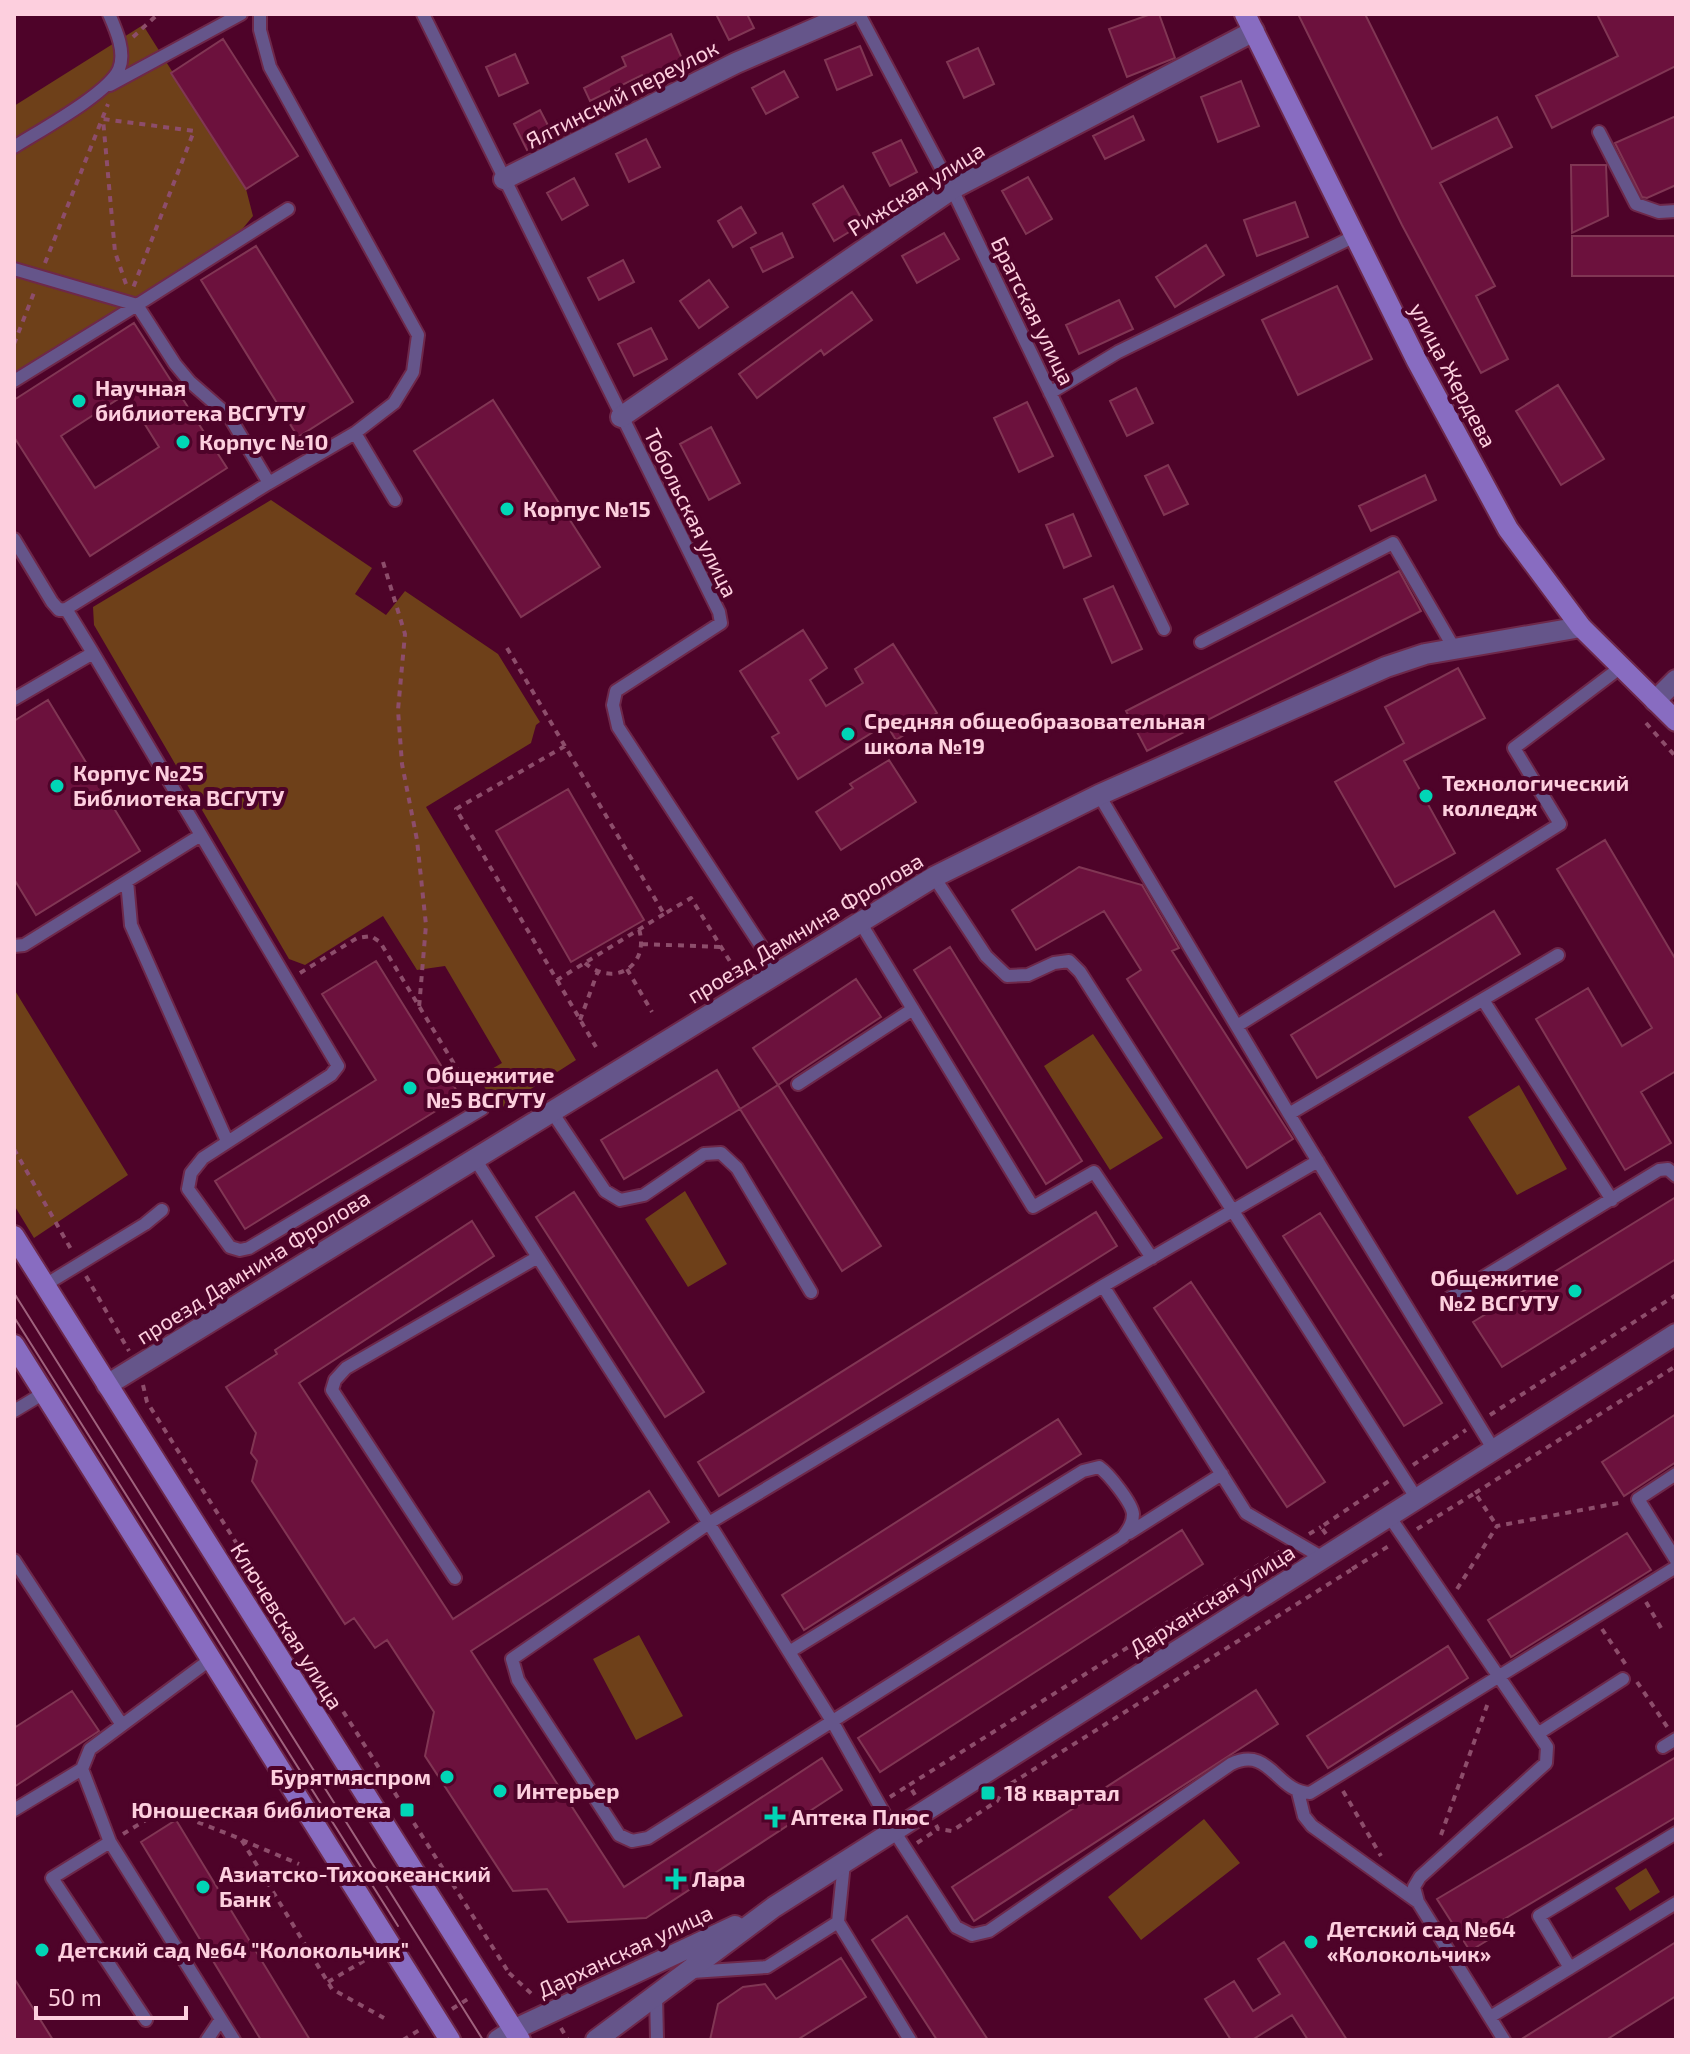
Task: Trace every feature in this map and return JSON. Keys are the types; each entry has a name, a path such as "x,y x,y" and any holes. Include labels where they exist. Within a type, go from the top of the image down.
{"main road":[{"name":"улица Жердева","path":"1249,22 1417,361 1508,529 1581,627 1676,721"},
{"name":"Ключевская улица","path":"14,1236 510,2037"},
{"path":"14,1345 450,2040"}],"street":[{"name":"Ялтинский переулок","path":"504,179 736,63 849,14"},
{"name":"Рижская улица","path":"621,417 952,189 1249,22"},
{"name":"проезд Дамнина Фролова","path":"107,1385 934,877 1099,795 1386,667 1454,648 1581,627"},
{"path":"1655,701 1676,680"},
{"name":"Дарханская улица","path":"596,2040 774,1907 1676,1334"},
{"name":"Дарханская улица","path":"510,2037 774,1907"}],"lane":[{"path":"108,85 120,67 121,47 109,14"},
{"path":"14,147 108,85 241,14"},
{"path":"14,539 52,602 59,610 66,609 355,433 394,403 413,372 418,335 270,67 260,30 260,14"},
{"name":"Тобольская улица","path":"423,14 719,612 721,623 616,691 613,705 618,727 778,972"},
{"name":"Братская улица","path":"859,14 952,189 1164,629"},
{"path":"1599,132 1636,204 1659,212 1676,211"},
{"path":"14,381 288,209"},
{"path":"1050,393 1118,352 1355,236"},
{"path":"14,269 137,305 175,364 190,382 229,416 269,483"},
{"path":"355,433 395,500"},
{"path":"1201,642 1393,543 1454,648"},
{"path":"66,609 338,1066 331,1075 203,1158 191,1173 188,1189 230,1247 240,1250 249,1248 482,1109"},
{"path":"14,699 93,653"},
{"path":"1237,1026 1560,824 1514,748 1621,667"},
{"path":"1099,795 1494,1450"},
{"path":"14,946 24,945 201,835"},
{"path":"934,877 986,956 1007,976 1028,975 1054,963 1069,961 1080,972 1417,1499"},
{"path":"127,881 131,925 227,1141"},
{"path":"860,922 1033,1207 1094,1172 1152,1258"},
{"path":"1289,1114 1558,955"},
{"path":"1483,1000 1612,1200"},
{"path":"798,1084 913,1009"},
{"path":"552,1112 605,1191 620,1200 644,1195 704,1154 721,1153 737,1168 811,1292"},
{"path":"475,1159 709,1523 832,1721 906,1850 956,1927 972,1935 989,1931 1231,1764 1244,1758 1258,1760 1298,1792 1310,1793 1676,1567"},
{"path":"1222,1474 648,1838 632,1841 619,1835 518,1680 512,1659 709,1523 1103,1286 1318,1161"},
{"path":"1446,1300 1659,1170 1668,1169 1676,1176"},
{"path":"45,1285 145,1224 162,1210"},
{"path":"455,1578 332,1390 335,1380 346,1368 538,1257"},
{"path":"1103,1286 1246,1513 1323,1558"},
{"path":"14,1411 44,1393"},
{"path":"789,1652 1083,1471 1099,1467 1108,1473 1133,1511 1131,1526 1123,1537"},
{"path":"1676,1474 1638,1499 1676,1560"},
{"path":"1389,1516 1547,1747 1546,1763 1420,1877 1414,1887 1418,1902 1504,2040"},
{"path":"14,1560 20,1582 122,1725"},
{"path":"14,1810 82,1769 90,1749 211,1659"},
{"path":"1539,1733 1623,1679"},
{"path":"1663,1747 1676,1740"},
{"path":"82,1769 110,1842 234,2040"},
{"path":"1298,1792 1304,1816 1312,1826 1418,1902"},
{"path":"1570,1968 1539,1916 1676,1833"},
{"path":"110,1842 52,1878 146,2020"},
{"path":"844,1863 838,1922 910,2040"},
{"path":"1490,2017 1676,1903"},
{"path":"687,1972 767,1967 838,1922"},
{"path":"656,1995 657,2040"},
{"path":"207,2040 221,2019"}],"path":[{"path":"121,47 158,14"},
{"path":"14,344 103,119 109,101 108,85"},
{"path":"103,119 194,131 131,294 115,252 103,119"},
{"path":"383,562 405,634 398,710 402,764 417,840 426,925 419,1008"},
{"path":"507,648 664,914"},
{"path":"1646,723 1676,757"},
{"path":"565,746 456,809 596,1047"},
{"path":"557,980 691,898 731,963"},
{"path":"585,963 598,971 613,974 627,969 638,959 642,944 639,929"},
{"path":"287,981 357,938 371,936 380,942 482,1109"},
{"path":"642,944 722,947"},
{"path":"627,969 652,1012"},
{"path":"580,1020 598,971"},
{"path":"14,1149 138,1366 147,1402 509,1973"},
{"path":"1403,1537 1676,1366"},
{"path":"1475,1493 1497,1526"},
{"path":"1448,1602 1497,1526 1638,1499"},
{"path":"1638,1590 1661,1628"},
{"path":"1595,1616 1676,1740"},
{"path":"1430,1868 1498,1675"},
{"path":"1335,1777 1389,1868 1414,1887"},
{"path":"110,1842 164,1809 299,1864"},
{"path":"906,1850 938,1829"},
{"path":"241,1839 332,1989 384,2018"},
{"path":"328,1982 372,1956"}],"shaded area":[{"path":"143,25 246,189 253,216 235,238 14,374 14,106"},
{"path":"271,500 372,568 355,594 386,615 405,591 498,654 540,722 536,725 531,743 426,807 576,1060 498,1110 482,1083 483,1074 502,1063 445,966 417,970 383,916 305,965 289,959 94,625 93,607"},
{"path":"14,989 128,1175 34,1238 14,1205"},
{"path":"1093,1034 1163,1138 1110,1170 1044,1066"},
{"path":"1519,1085 1567,1169 1517,1195 1468,1117"},
{"path":"685,1191 727,1264 688,1287 645,1219"},
{"path":"639,1635 683,1716 636,1740 593,1659"},
{"path":"1204,1819 1240,1863 1141,1940 1108,1897"},
{"path":"1646,1868 1660,1892 1630,1911 1615,1888"}],"building":[{"path":"716,14 747,14 754,28 729,40"},
{"path":"1159,14 1175,58 1127,77 1109,29"},
{"path":"1298,14 1365,14 1432,149 1497,117 1512,147 1440,183 1495,286 1476,296 1508,359 1481,373 1402,225"},
{"path":"1597,14 1676,14 1676,66 1552,128 1536,96 1618,56"},
{"path":"671,34 683,61 644,79 642,75 590,101 584,88 626,66 622,57"},
{"path":"223,39 298,156 246,189 171,73"},
{"path":"860,46 872,75 837,90 825,60"},
{"path":"978,48 994,84 964,98 947,62"},
{"path":"515,54 528,83 499,96 486,67"},
{"path":"784,71 798,97 766,114 752,88"},
{"path":"1241,81 1259,126 1218,142 1201,97"},
{"path":"540,110 554,137 527,150 514,124"},
{"path":"1133,116 1144,140 1105,159 1093,136"},
{"path":"1676,116 1676,185 1647,198 1642,197 1615,143"},
{"path":"646,139 660,167 629,182 616,154"},
{"path":"901,140 917,172 890,186 873,153"},
{"path":"1571,165 1606,165 1608,216 1572,233"},
{"path":"1028,177 1052,219 1026,234 1002,191"},
{"path":"574,178 588,205 562,220 547,193"},
{"path":"843,186 864,223 834,241 813,204"},
{"path":"1295,202 1308,237 1257,256 1244,220"},
{"path":"741,207 756,233 733,247 718,221"},
{"path":"782,233 793,257 763,272 751,248"},
{"path":"944,233 959,259 917,283 902,256"},
{"path":"1572,236 1676,236 1676,276 1572,276"},
{"path":"1206,245 1224,275 1175,307 1156,277"},
{"path":"256,246 353,402 298,437 201,280"},
{"path":"623,260 634,282 599,300 588,278"},
{"path":"709,280 728,307 699,328 680,301"},
{"path":"1337,286 1372,359 1298,395 1262,320"},
{"path":"852,292 872,320 824,355 821,350 757,398 739,374"},
{"path":"1119,300 1133,329 1079,354 1066,325"},
{"name":"Корпус №10","path":"134,323 227,468 90,556 14,437 14,400","holes":["126,394 159,447 95,488 61,436"]},
{"path":"651,328 667,359 634,376 618,344"},
{"path":"1558,385 1604,459 1561,485 1516,411"},
{"path":"1136,388 1153,423 1127,436 1110,401"},
{"name":"Корпус №15","path":"493,400 600,567 521,617 414,451"},
{"path":"1027,402 1053,456 1019,472 994,418"},
{"path":"711,427 740,483 709,500 680,444"},
{"path":"1168,465 1188,504 1164,515 1145,476"},
{"path":"1425,475 1436,500 1371,531 1359,506"},
{"path":"1073,514 1091,556 1064,568 1046,525"},
{"path":"1399,571 1421,611 1147,751 1126,711"},
{"path":"1113,586 1142,649 1112,663 1084,599"},
{"path":"803,630 827,668 810,680 826,706 863,683 855,669 893,644 937,713 896,740 886,724 798,779 772,737 779,733 740,671"},
{"path":"1458,668 1485,718 1404,761 1455,853 1395,887 1335,782 1404,743 1385,707"},
{"name":"Корпус №25 Библиотека ВСГУТУ","path":"48,700 140,851 36,915 14,879 14,721"},
{"path":"889,760 916,802 841,850 816,812 853,788 850,784"},
{"path":"568,789 644,920 571,962 496,831"},
{"path":"1605,840 1676,960 1676,1071 1641,1092 1671,1143 1625,1170 1536,1019 1588,988 1622,1046 1652,1028 1557,869"},
{"path":"1079,867 1142,885 1179,948 1172,951 1293,1139 1247,1168 1127,979 1141,970 1104,911 1036,950 1012,910"},
{"path":"1494,911 1520,954 1317,1078 1291,1035"},
{"path":"950,947 1082,1161 1046,1184 914,970"},
{"name":"Общежитие №5 ВСГУТУ","path":"376,961 460,1096 245,1229 215,1181 376,1080 322,994"},
{"path":"856,979 881,1017 778,1085 753,1048"},
{"path":"717,1070 740,1109 624,1179 601,1140"},
{"path":"778,1085 881,1246 842,1271 740,1109"},
{"path":"574,1192 704,1392 665,1417 536,1217"},
{"name":"Общежитие №2 ВСГУТУ","path":"1676,1197 1676,1259 1502,1367 1473,1322"},
{"path":"1096,1212 1117,1246 719,1496 698,1462"},
{"path":"1320,1213 1442,1403 1404,1426 1283,1236"},
{"path":"472,1221 494,1256 299,1383 453,1619 649,1491 669,1522 471,1651 624,1887 822,1758 842,1790 646,1918 568,1922 547,1889 513,1891 425,1756 434,1712 387,1640 375,1648 354,1618 345,1624 252,1481 257,1461 251,1453 256,1433 226,1387 277,1354 275,1350"},
{"path":"1191,1282 1325,1482 1287,1507 1154,1308"},
{"path":"1676,1414 1676,1462 1624,1496 1602,1462"},
{"path":"1058,1419 1081,1454 804,1630 782,1595"},
{"path":"1182,1530 1203,1564 880,1772 858,1738"},
{"path":"1627,1533 1651,1570 1511,1657 1488,1620"},
{"path":"1448,1646 1468,1678 1328,1768 1307,1736"},
{"path":"1256,1690 1278,1724 974,1921 952,1887"},
{"path":"72,1691 99,1731 14,1787 14,1728"},
{"path":"1676,1757 1676,1817 1501,1921 1506,1929 1470,1951 1437,1899"},
{"path":"176,1820 310,2040 261,2040 141,1842"},
{"path":"907,1916 988,2040 937,2040 872,1940"},
{"path":"1284,1942 1347,2040 1308,2040 1292,2015 1252,2040 1231,2040 1205,1999 1234,1981 1253,2011 1280,1994 1258,1959"},
{"path":"1676,1942 1676,1996 1606,2040 1520,2040"},
{"path":"841,1958 866,1997 797,2040 710,2040 718,2004 743,1987 765,1984 776,1999"},
{"path":"14,1978 53,2040 14,2040"}],"tram line":[{"path":"14,1293 483,2040"},
{"path":"14,1317 398,1926"}],"place":[{"name":"Научная библиотека ВСГУТУ","path":"79,401"},
{"name":"Корпус №10","path":"183,442"},
{"name":"Корпус №15","path":"507,509"},
{"name":"Средняя общеобразовательная школа №19","path":"848,734"},
{"name":"Корпус №25 Библиотека ВСГУТУ","path":"57,786"},
{"name":"Технологический колледж","path":"1426,796"},
{"name":"Общежитие №5 ВСГУТУ","path":"410,1088"},
{"name":"Общежитие №2 ВСГУТУ","path":"1575,1291"},
{"name":"Бурятмяспром","path":"447,1777"},
{"name":"Интерьер","path":"500,1791"},
{"name":"18 квартал","path":"988,1793"},
{"name":"Юношеская библиотека","path":"407,1810"},
{"name":"Аптека Плюс","path":"775,1817"},
{"name":"Лара","path":"676,1879"},
{"name":"Азиатско-Тихоокеанский Банк","path":"203,1887"},
{"name":"Детский сад №64 «Колокольчик»","path":"1311,1942"},
{"name":"Детский сад №64 \"Колокольчик\"","path":"42,1950"}]}
